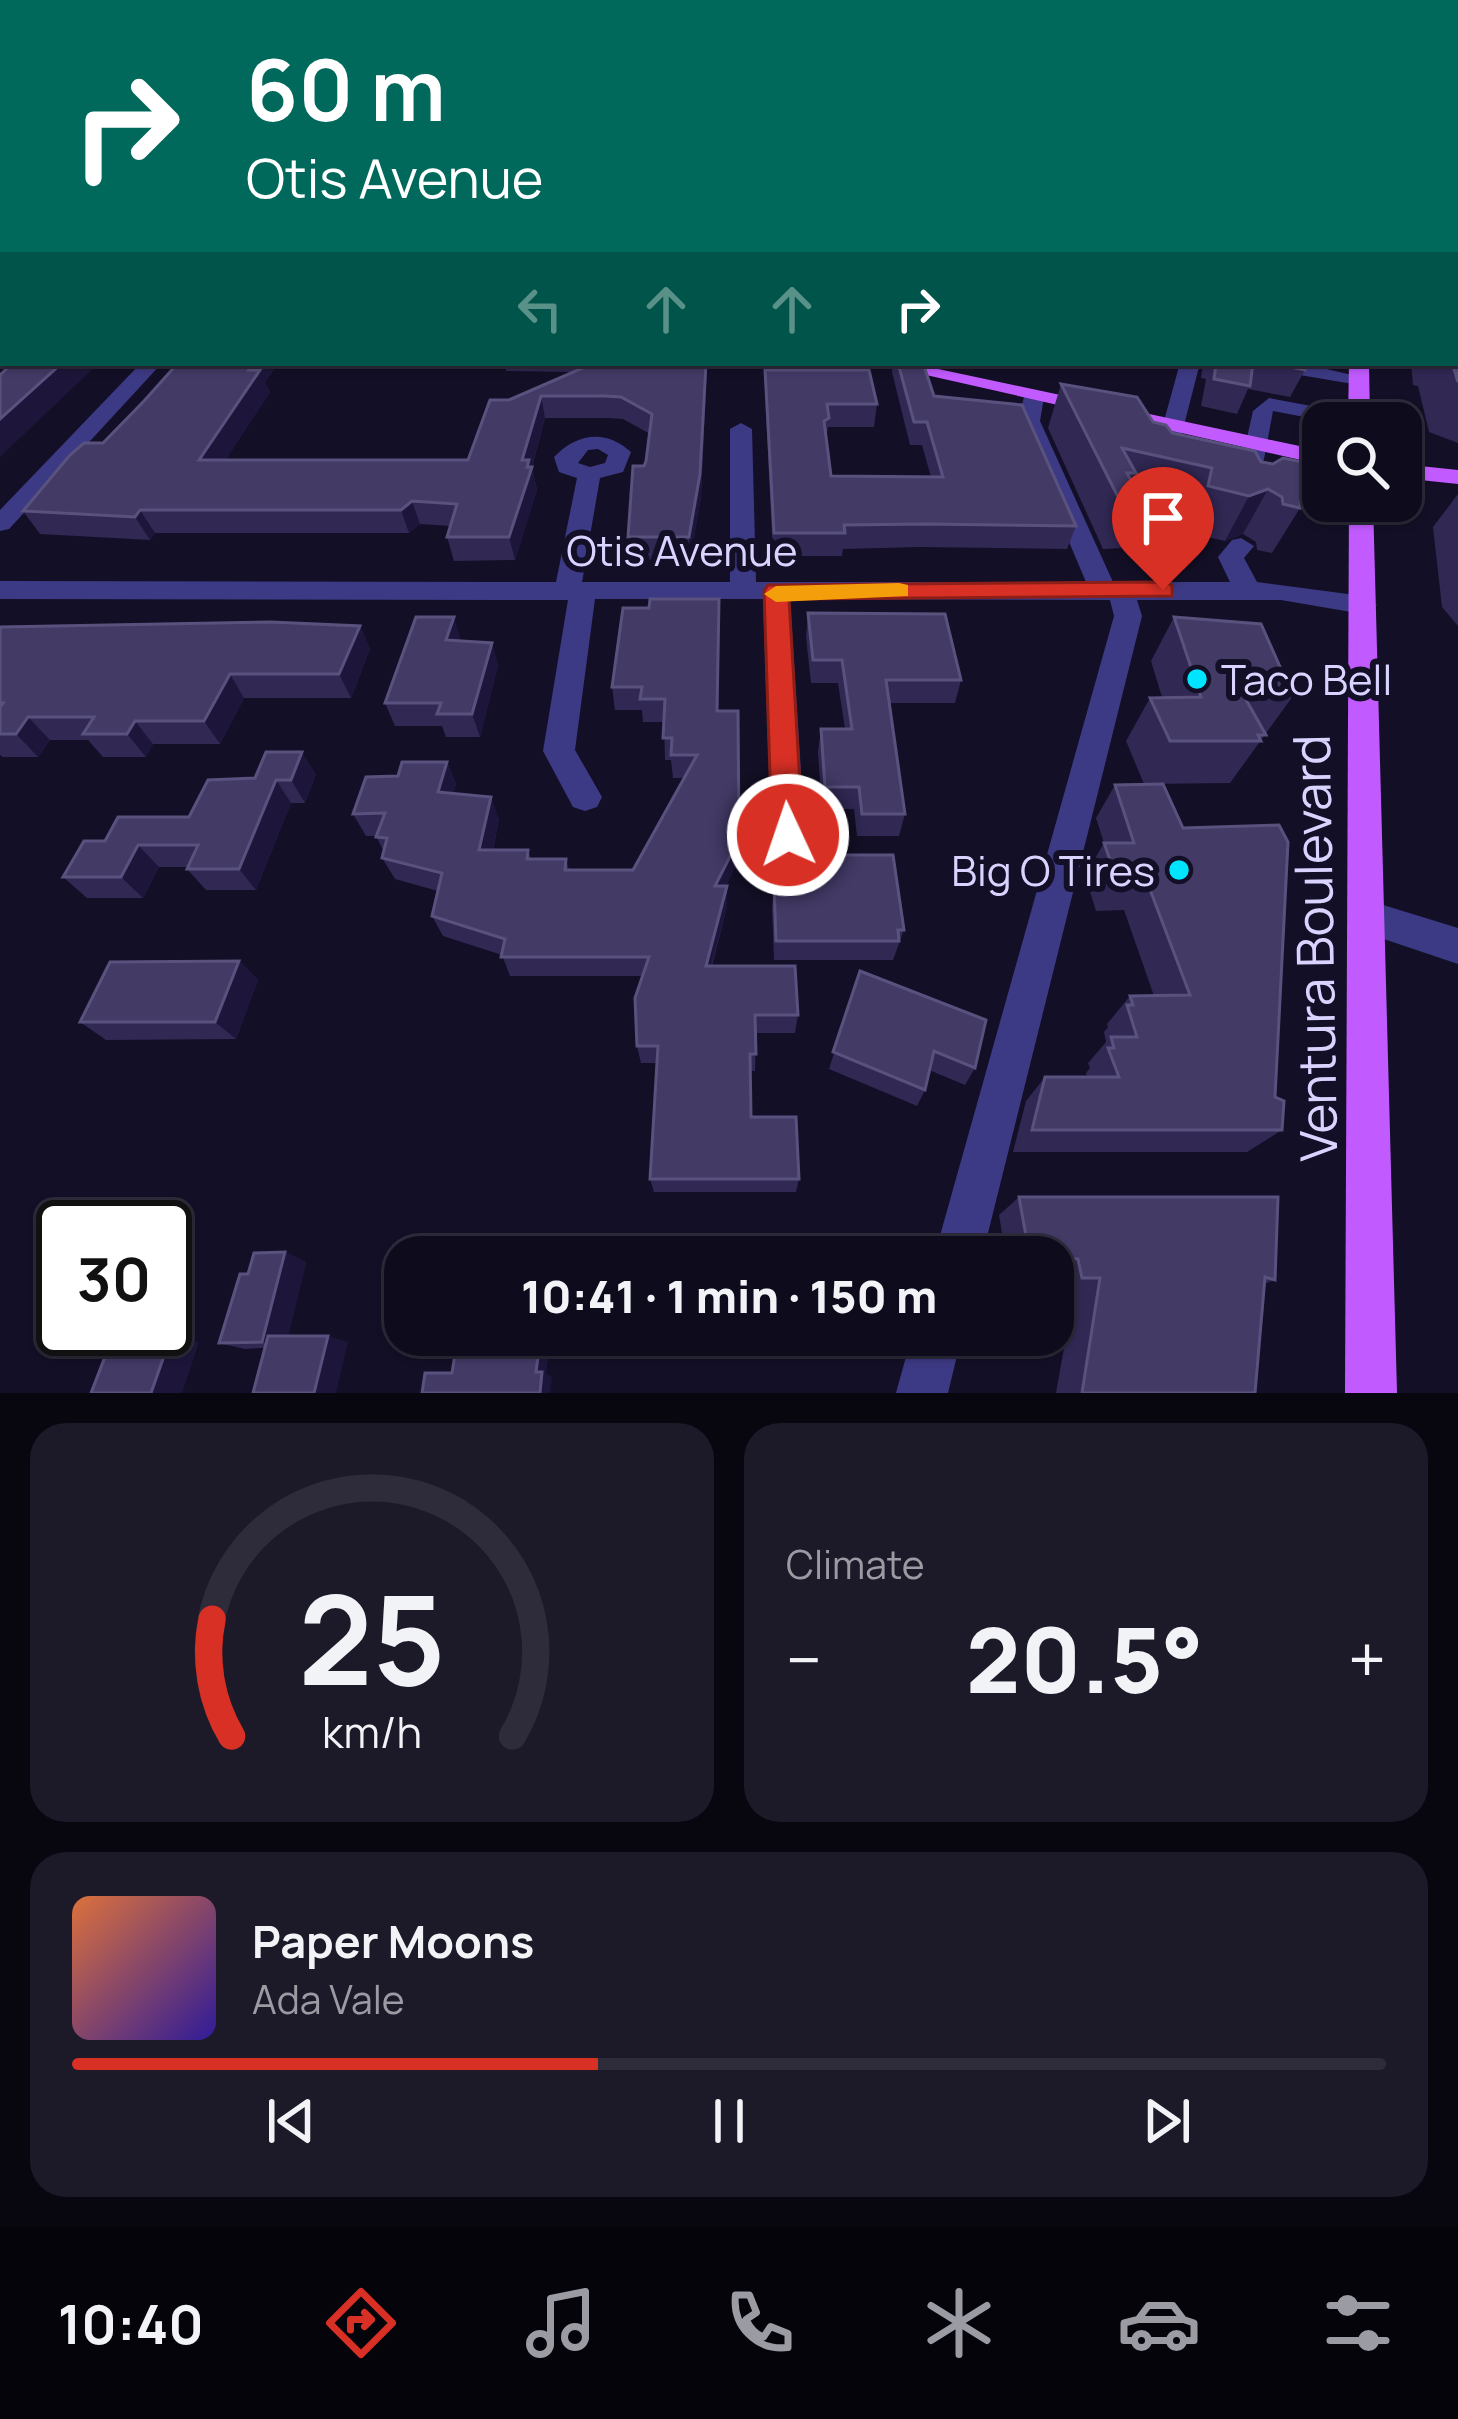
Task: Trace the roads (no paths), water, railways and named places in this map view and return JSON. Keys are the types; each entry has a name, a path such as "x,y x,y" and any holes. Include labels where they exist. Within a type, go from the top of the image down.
{"main road":[{"path":"896,366 1302,454"},
{"path":"1359,371 1360,402"},
{"path":"1422,473 1458,477"},
{"name":"Ventura Boulevard","path":"1361,522 1372,1393"}],"street":[{"path":"0,524 149,366"},
{"path":"1184,473 1162,468 1173,428 1192,397 1190,366"},
{"path":"1279,366 1240,490 1302,499"},
{"path":"1302,366 1359,371"},
{"path":"964,1236 1128,616 1029,421 1034,397"},
{"path":"1238,406 1272,398 1302,406"},
{"path":"741,429 742,591"},
{"path":"586,797 559,751 576,551 590,474"},
{"path":"1241,545 1231,557 1248,591"},
{"name":"Otis Avenue","path":"0,590 1248,591 1290,592 1363,605"},
{"path":"776,591 788,835"},
{"path":"1366,917 1458,946"},
{"path":"922,1393 932,1356"}],"place":[{"name":"Taco Bell","path":"1197,679"},
{"name":"Big O Tires","path":"1179,870"}]}
